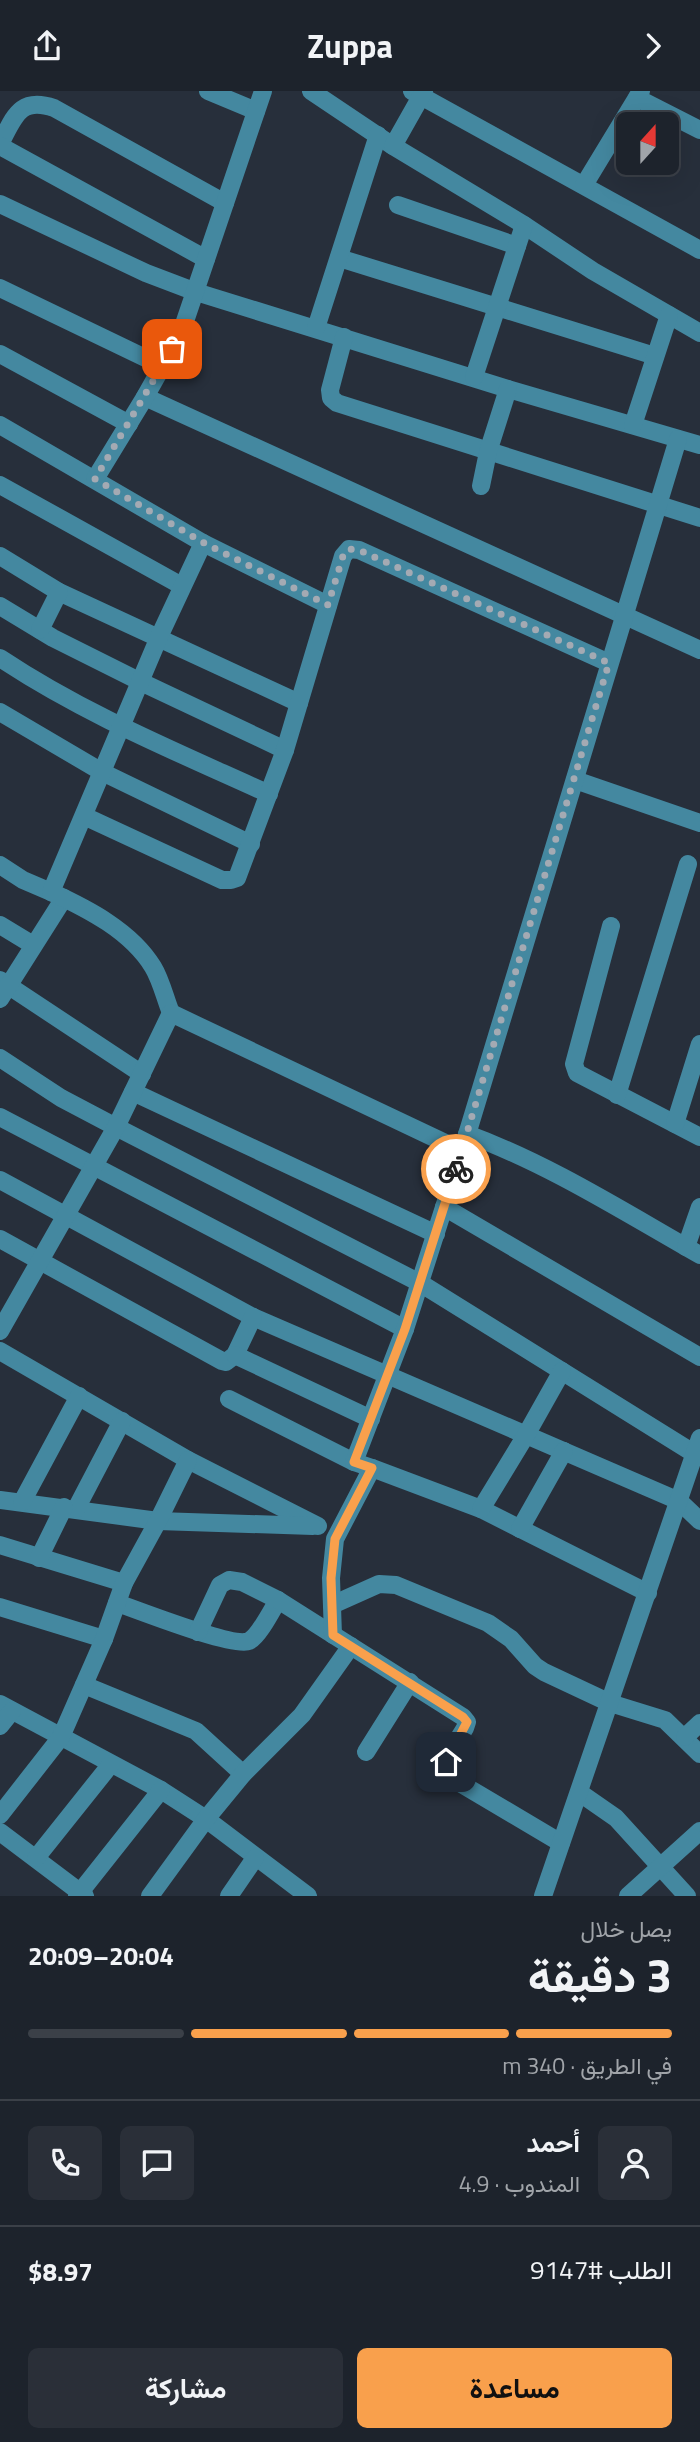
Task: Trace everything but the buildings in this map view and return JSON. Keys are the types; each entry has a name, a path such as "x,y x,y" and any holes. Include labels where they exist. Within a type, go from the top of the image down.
{"street":[{"path":"208,91 256,111"},
{"path":"95,479 181,333 264,91"},
{"path":"311,91 393,146 524,225 593,271 700,333"},
{"path":"393,146 419,93 700,250"},
{"path":"584,185 639,94 697,122"},
{"path":"206,259 0,145 16,114 31,104 42,104 54,108 225,203"},
{"path":"316,328 378,135"},
{"path":"0,205 146,273 197,292 508,389 700,445"},
{"path":"398,205 517,246"},
{"path":"474,377 524,225"},
{"path":"339,258 655,356"},
{"path":"0,288 162,366"},
{"path":"633,425 669,315"},
{"path":"344,337 330,390 331,398 337,403 700,518"},
{"path":"0,354 129,423"},
{"path":"481,486 488,452 508,389"},
{"path":"145,397 700,650"},
{"path":"0,425 204,543 328,605"},
{"path":"354,1462 421,1283 678,439"},
{"path":"0,485 182,586"},
{"path":"142,1074 3,988 33,945 58,895 84,816 102,772 159,637 204,543"},
{"path":"84,816 222,880 237,878 285,750 343,556 349,549 359,550 609,663"},
{"path":"0,556 59,592 299,703"},
{"path":"40,630 59,592"},
{"path":"0,606 40,630 141,682 285,750"},
{"path":"0,658 45,688 121,727 269,794"},
{"path":"0,712 102,772 251,844"},
{"path":"575,781 700,823"},
{"path":"617,1095 688,864"},
{"path":"0,865 23,880 58,895 131,940 153,967 171,1013 465,1142 521,1156 591,1192 693,1251 700,1207"},
{"path":"0,925 33,945"},
{"path":"611,926 573,1064 583,1078 700,1137"},
{"path":"0,1331 116,1127 171,1013"},
{"path":"675,1124 700,1044"},
{"path":"0,1058 61,1098 421,1283 562,1371 697,1446 693,1510 648,1593 561,1843 548,1893"},
{"path":"133,1092 436,1234"},
{"path":"0,1117 405,1329"},
{"path":"0,1180 253,1317 564,1451 693,1510"},
{"path":"444,1207 700,1357"},
{"path":"0,1239 222,1361 235,1355 253,1317"},
{"path":"0,1351 188,1459 318,1526"},
{"path":"235,1355 371,1419"},
{"path":"481,1509 562,1371"},
{"path":"22,1502 79,1397"},
{"path":"229,1399 354,1462 481,1509 648,1593"},
{"path":"39,1558 122,1421"},
{"path":"520,1529 564,1451"},
{"path":"0,1815 61,1737 104,1639 124,1583 188,1459"},
{"path":"333,1635 332,1558 335,1539 372,1468"},
{"path":"0,1500 158,1521 318,1526 342,1524"},
{"path":"0,1545 124,1583"},
{"path":"198,1632 220,1585 229,1580 242,1582 278,1600 463,1717 467,1722 446,1762 445,1770 448,1776 561,1843"},
{"path":"332,1605 379,1584 397,1585 488,1623 511,1639 535,1666 610,1703 665,1720 700,1753"},
{"path":"117,1603 198,1632 247,1642 255,1636 278,1600"},
{"path":"0,1607 104,1639"},
{"path":"150,1896 206,1819 243,1774 302,1715 351,1646"},
{"path":"366,1752 410,1682"},
{"path":"84,1685 196,1731 243,1774"},
{"path":"0,1726 6,1708 161,1790 206,1819 302,1894"},
{"path":"685,1737 700,1723"},
{"path":"36,1858 111,1764"},
{"path":"0,1832 80,1895 161,1790"},
{"path":"580,1793 616,1818 687,1896"},
{"path":"628,1896 700,1831"},
{"path":"229,1896 256,1858"}],"way so far":[{"path":"172,349 95,479 204,543 328,605 343,556 349,549 359,550 609,663 456,1169"}],"route":[{"path":"446,1762 467,1722 410,1682 333,1635 331,1578 335,1539 372,1468 354,1462 405,1329 456,1169"}]}
